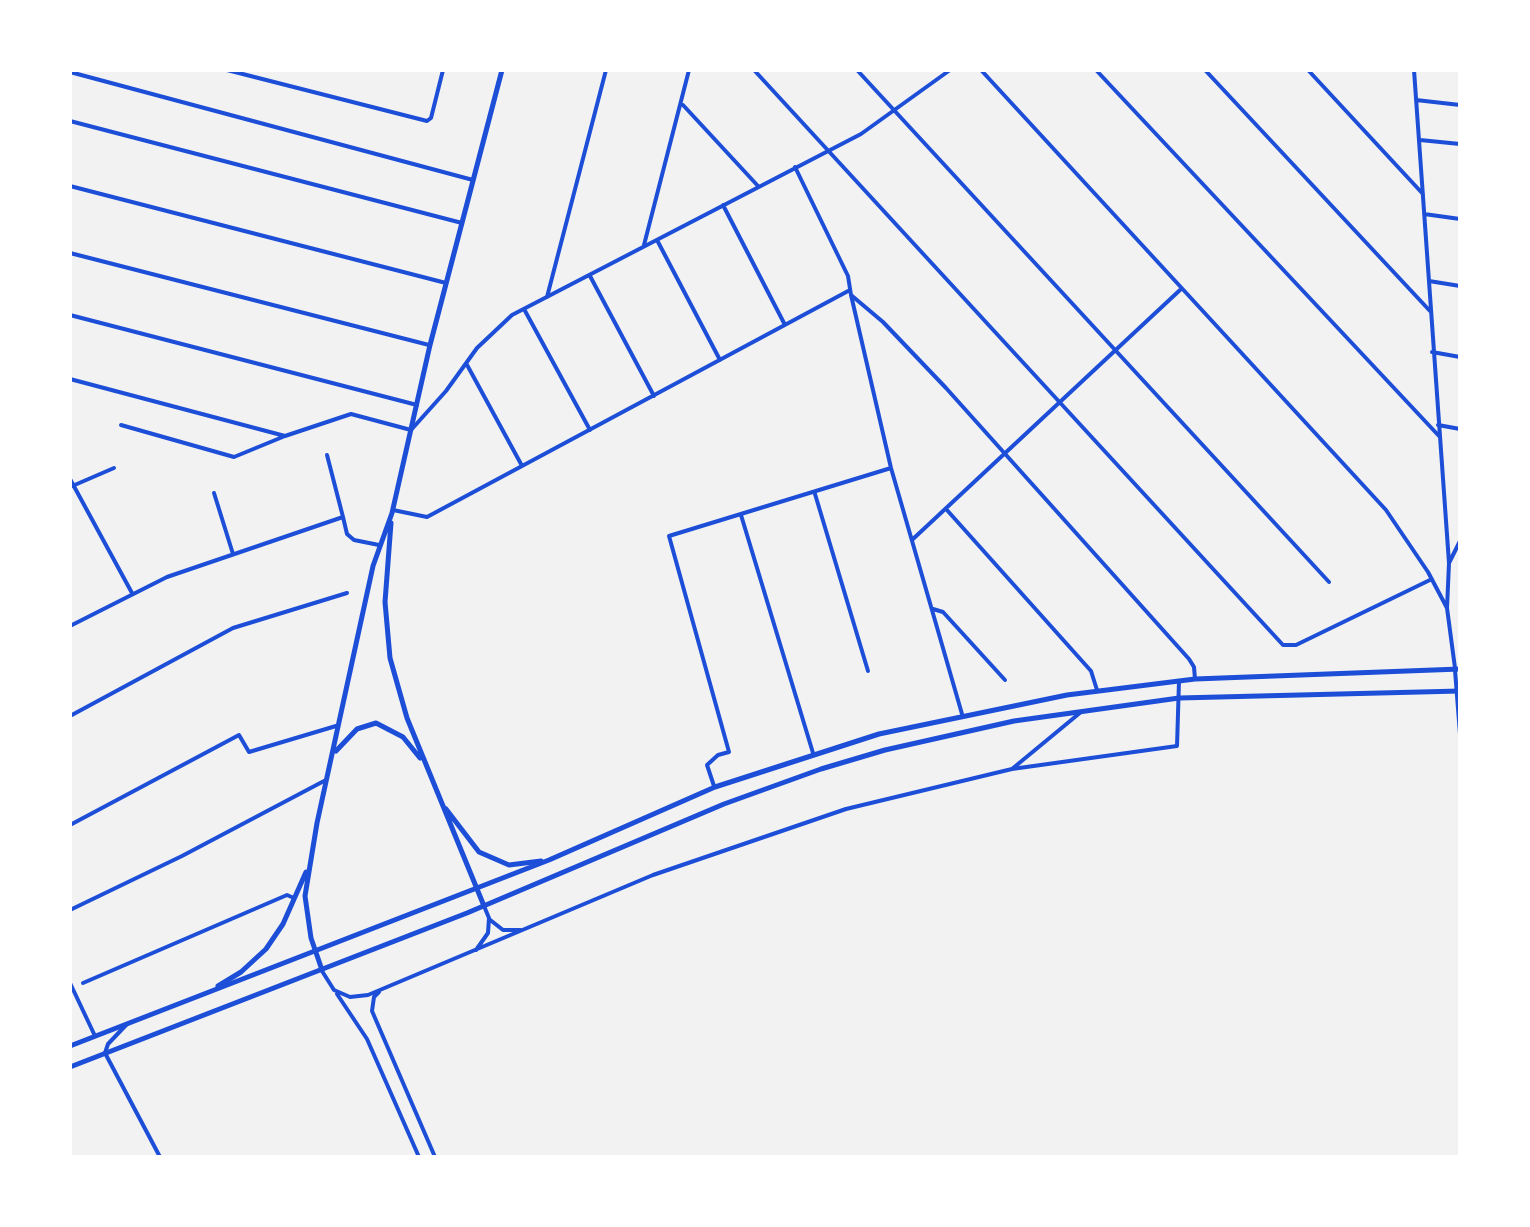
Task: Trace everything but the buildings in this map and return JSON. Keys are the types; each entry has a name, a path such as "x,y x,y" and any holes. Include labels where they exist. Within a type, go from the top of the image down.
{"main road":[{"path":"322,970 305,896 310,864 379,545 392,513 430,345 502,70"},
{"path":"392,513 385,599 390,658 426,765 484,906"},
{"path":"70,1046 549,860 715,787 813,753 962,714 1097,690 1194,679 1458,670"},
{"path":"70,1068 484,906 724,804 821,769 964,732 1083,710 1179,698 1458,691"},
{"path":"334,753 356,729 376,723 404,736 426,765"},
{"path":"440,800 480,852 509,865 549,860"},
{"path":"210,991 266,950 310,864"}],"street":[{"path":"227,70 427,121 443,70"},
{"path":"547,297 606,70"},
{"path":"644,245 689,70"},
{"path":"754,70 1283,645 1296,645 1432,579"},
{"path":"857,70 1328,582"},
{"path":"121,425 234,456 351,414 412,430 492,332 524,309 829,151 895,111 950,70"},
{"path":"981,70 1386,510 1447,608"},
{"path":"1096,70 1438,436"},
{"path":"1204,70 1431,312"},
{"path":"1308,70 1423,194"},
{"path":"1414,70 1449,563 1447,608 1458,670 1460,734"},
{"path":"70,72 473,180"},
{"path":"1416,100 1460,105"},
{"path":"681,104 758,186"},
{"path":"70,121 462,223"},
{"path":"1418,140 1460,144"},
{"path":"795,167 848,276 891,468 962,714"},
{"path":"70,186 446,283"},
{"path":"723,205 785,325"},
{"path":"1424,214 1460,219"},
{"path":"656,238 720,360"},
{"path":"70,253 430,345"},
{"path":"589,274 654,396"},
{"path":"1429,281 1460,286"},
{"path":"913,539 1181,290"},
{"path":"392,513 427,516 850,293"},
{"path":"850,293 883,322 1189,659 1194,679"},
{"path":"524,309 590,430"},
{"path":"70,315 417,405"},
{"path":"1432,352 1460,357"},
{"path":"466,363 522,466"},
{"path":"70,380 285,436"},
{"path":"1438,426 1460,429"},
{"path":"327,455 347,534 354,540 379,545"},
{"path":"72,486 114,468"},
{"path":"715,787 707,765 718,755 729,752 669,536 891,468"},
{"path":"70,479 132,593"},
{"path":"814,492 868,671"},
{"path":"214,493 233,554"},
{"path":"946,509 1091,671 1097,690"},
{"path":"740,515 813,753"},
{"path":"70,626 167,577 343,517"},
{"path":"1449,563 1460,541"},
{"path":"70,716 233,628 348,593"},
{"path":"933,610 943,612 1005,680"},
{"path":"334,990 358,997 382,989 653,875 846,809 1012,769 1178,746 1180,680"},
{"path":"1012,769 1083,710"},
{"path":"70,825 239,735 249,752 340,724"},
{"path":"70,910 327,780"},
{"path":"83,983 287,895 295,898"},
{"path":"468,956 486,940 488,918 484,906"},
{"path":"488,918 508,931 530,929"},
{"path":"322,970 367,1040 419,1157"},
{"path":"70,983 95,1036"},
{"path":"382,989 374,997 372,1012 435,1157"},
{"path":"127,1023 105,1053 160,1157"}]}
